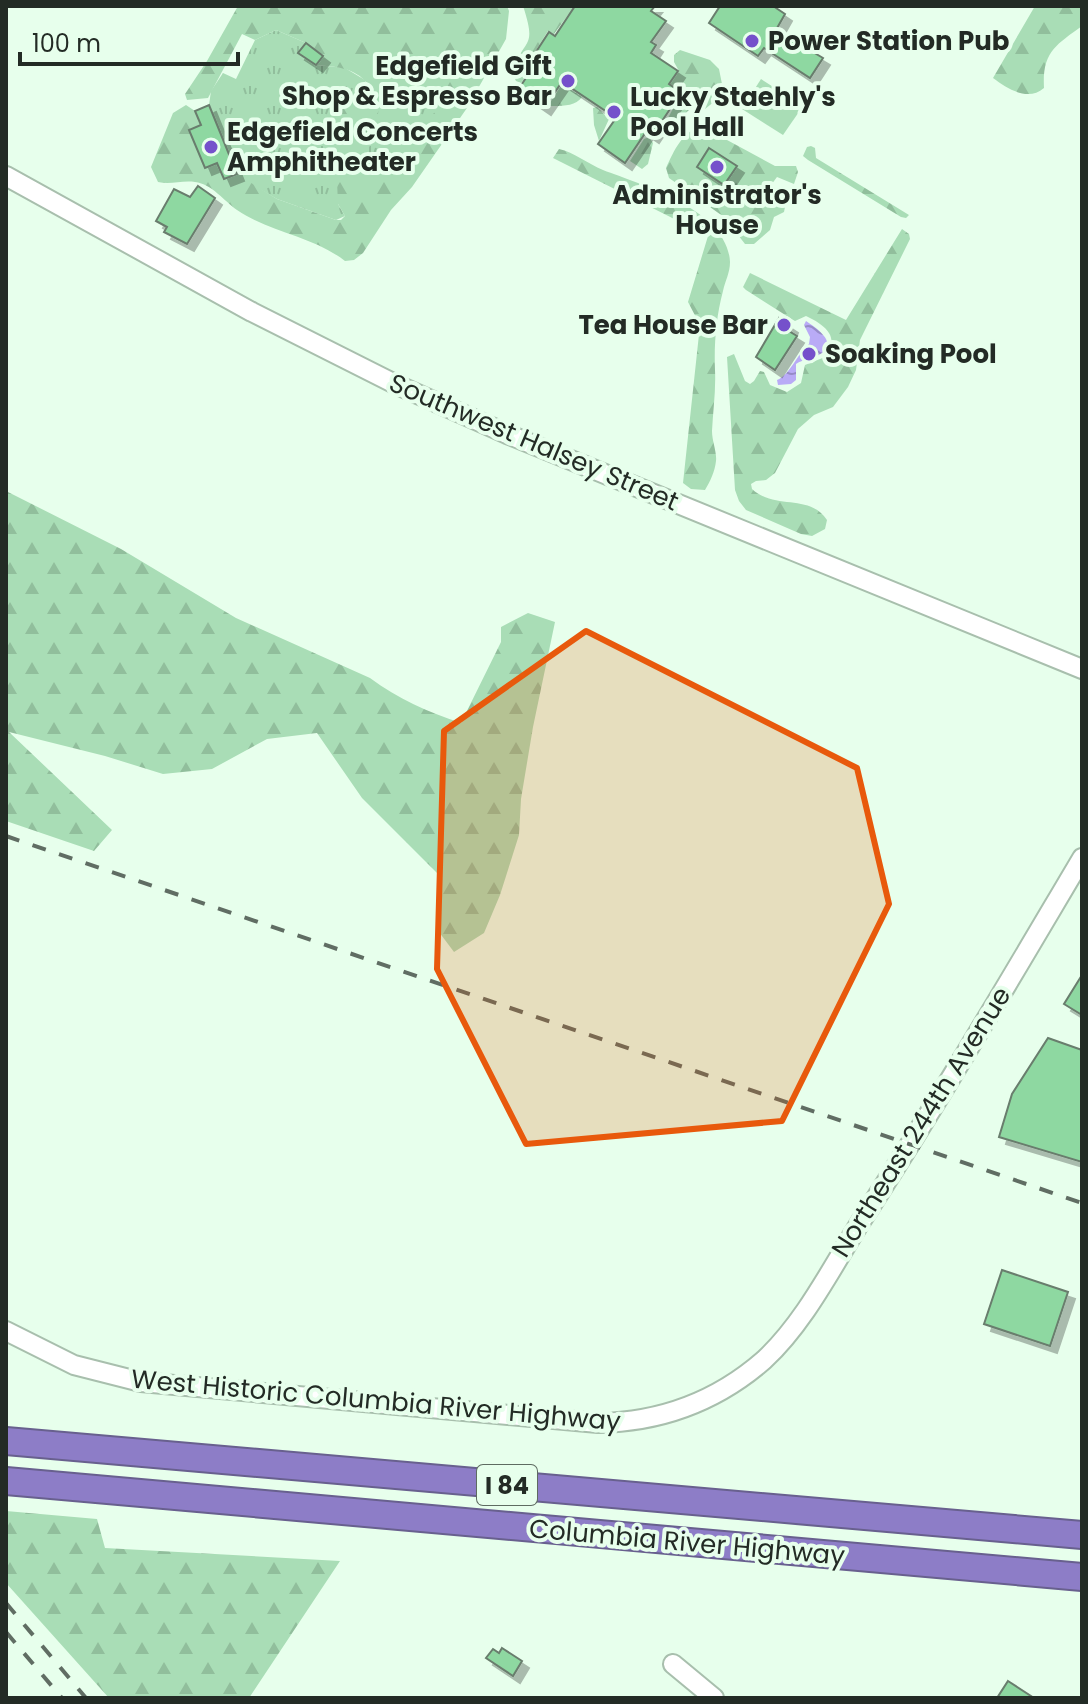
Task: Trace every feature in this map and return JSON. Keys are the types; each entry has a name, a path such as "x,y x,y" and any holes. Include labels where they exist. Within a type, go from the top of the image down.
{"highway":[{"name":"Columbia River Highway","path":"6,1441 1082,1535"},
{"name":"Columbia River Highway","path":"6,1481 1082,1577"},
{"path":"1008,1528 1082,1523"},
{"path":"988,1569 1082,1592"}],"street":[{"name":"Southwest Halsey Street","path":"6,176 252,312 395,384 545,450 1082,669"},
{"name":"Northeast 244th Avenue","path":"746,1375 778,1345 810,1301 911,1144 1082,858"},
{"name":"West Historic Columbia River Highway","path":"6,1331 74,1365 141,1382 576,1422 616,1423 659,1416 702,1401 746,1375"},
{"path":"673,1664 714,1698"}],"highlighted area":[{"path":"586,631 857,768 889,904 782,1121 526,1144 437,969 444,731"}],"green space":[{"path":"238,6 507,6 506,39 467,108 363,253 354,260 345,261 319,246 250,218 201,183 158,182 151,167 173,113 186,105 195,111 201,125 189,130 205,168 217,163 224,179 237,174 277,199 341,220 345,216 338,204 337,181 347,173 364,180 376,179 398,140 435,112 441,96 432,83 418,75 402,72 391,77 384,87 368,149 359,159 351,157 342,138 329,130 330,122 337,110 368,89 368,84 351,71 316,65 323,55 306,43 276,30 255,40 242,34 208,98 187,100 185,94"},
{"path":"499,6 403,193 338,204 345,216 336,220 277,199 237,174 209,105 211,91 223,73 236,79 255,40 276,30 306,43 299,53 316,65 345,68 365,80 368,89 349,100 342,138 345,145 374,84"},
{"path":"523,6 580,6 568,15 554,34 548,31 533,55 538,59 521,83 512,73 529,37"},
{"path":"1035,6 1082,6 1082,26 1052,51 1045,66 1044,88 1025,94 993,78"},
{"path":"680,50 710,60 719,69 722,84 715,101 705,109 689,110 675,123 668,118 676,103 670,99 677,88 670,84 679,71 674,55"},
{"path":"761,79 803,106 783,135 742,109"},
{"path":"562,84 582,97 571,104 548,106"},
{"path":"597,107 609,119 599,141 593,108"},
{"path":"703,127 775,166 796,166 798,172 794,184 777,177 768,189 766,199 783,197 786,202 784,212 774,217 770,230 754,244 745,244 724,217 669,178 666,168 680,142 690,132"},
{"path":"649,137 653,143 648,164 642,169 630,161 644,139"},
{"path":"807,147 815,148 816,158 909,215 901,217 808,160 803,156"},
{"path":"559,149 680,202 715,228 726,244 730,266 715,340 712,431 716,461 705,490 691,489 683,483 700,325 688,302 708,236 553,158"},
{"path":"902,229 910,239 860,340 856,370 848,387 833,407 814,415 798,429 775,473 766,480 751,484 752,489 761,496 802,504 820,512 827,520 825,529 812,536 801,534 746,510 735,490 727,357 734,354 745,381 750,384 760,371 764,372 770,385 787,392 801,383 805,365 825,357 831,343 829,332 819,323 806,316 795,321 746,290 743,287 750,273 846,320"},
{"path":"6,491 121,549 236,618 370,678 414,704 461,723 501,642 501,627 528,613 555,622 533,727 521,799 519,835 484,933 454,952 439,932 440,876 362,798 317,733 267,739 212,769 163,774 9,732 112,830 94,851 6,821"},
{"path":"6,1511 97,1519 105,1548 340,1561 249,1698 109,1698 6,1583"}],"water":[{"name":"Soaking Pool","path":"806,321 823,335 828,344 826,349 796,364 796,380 791,384 778,385 777,380 786,374 809,344 810,337 804,325"}],"building":[{"path":"575,6 655,6 651,11 666,21 651,42 656,45 651,53 678,71 669,84 676,89 668,99 674,103 652,136 646,132 625,163 598,144 616,118 562,82 544,108 518,90 539,58 534,55 549,32 555,36"},
{"path":"720,6 773,6 785,14 776,30 823,58 810,78 764,48 758,56 709,23"},
{"path":"306,43 323,56 316,65 298,53"},
{"name":"Edgefield Concerts Amphitheater","path":"209,105 237,174 224,179 217,163 205,168 189,130 201,125 195,111"},
{"name":"Administrator's House","path":"709,148 737,166 724,185 697,167"},
{"path":"198,186 215,198 187,244 164,232 167,227 156,221 174,189 190,197"},
{"path":"779,318 791,326 789,331 797,336 775,370 756,357"},
{"path":"1082,975 1082,1015 1064,1004"},
{"path":"1048,1038 1082,1050 1082,1162 999,1137 1012,1094"},
{"path":"1002,1270 1068,1292 1050,1346 984,1324"},
{"path":"502,1648 522,1661 513,1676 486,1658 493,1649 499,1653"},
{"path":"1008,1681 1034,1698 997,1698"}],"railway":[{"path":"6,836 1082,1203"},
{"path":"6,1603 86,1698"},
{"path":"6,1632 62,1698"}],"place":[{"name":"Power Station Pub","path":"752,41"},
{"name":"Edgefield Gift Shop & Espresso Bar","path":"568,81"},
{"name":"Lucky Staehly's Pool Hall","path":"614,112"},
{"name":"Edgefield Concerts Amphitheater","path":"211,147"},
{"name":"Administrator's House","path":"717,167"},
{"name":"Tea House Bar","path":"784,325"},
{"name":"Soaking Pool","path":"809,354"}]}
